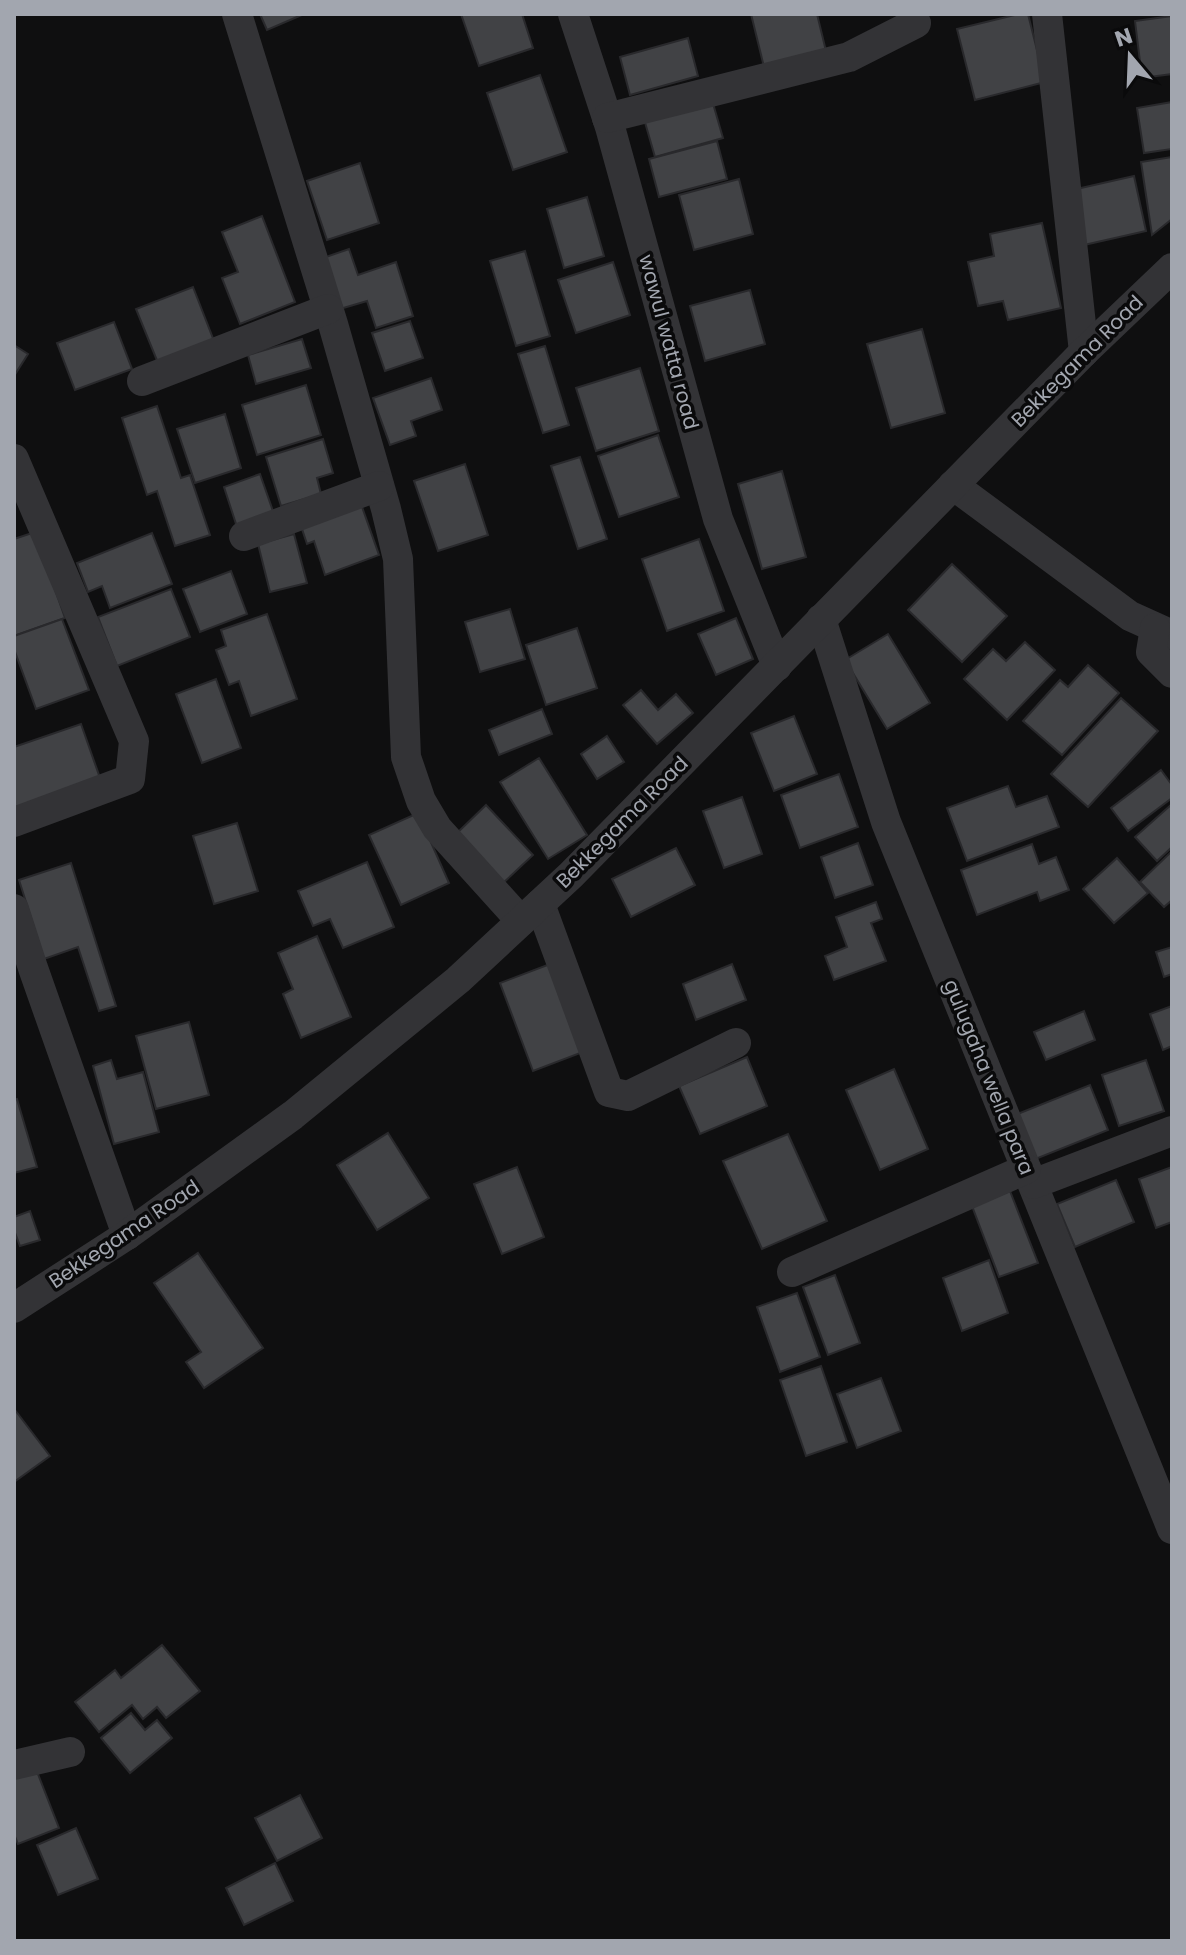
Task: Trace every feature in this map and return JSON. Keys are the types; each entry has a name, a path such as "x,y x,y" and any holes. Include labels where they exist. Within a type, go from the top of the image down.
{"street":[{"path":"237,14 328,309 398,559 406,757 421,801 437,828 531,913 609,1092 628,1096 736,1043"},
{"name":"wawul watta road","path":"573,14 607,118 718,519 777,666"},
{"path":"1047,14 1084,352"},
{"path":"607,118 849,57 916,23"},
{"name":"Bekkegama Road","path":"14,1308 127,1235 293,1115 458,980 571,875 1084,352 1172,268"},
{"path":"142,381 328,309"},
{"path":"14,459 134,741 130,779 14,822"},
{"path":"953,485 1130,616 1164,631 1151,652 1172,673"},
{"path":"244,536 379,486"},
{"name":"gulugaha wella para","path":"821,619 886,822 1172,1529"},
{"path":"14,909 127,1235"},
{"path":"792,1272 1029,1177 1172,1131"},
{"path":"14,1765 70,1752"}],"building":[{"path":"260,14 304,14 267,30"},
{"path":"461,14 522,14 533,48 479,66"},
{"path":"751,14 817,14 826,51 764,67"},
{"path":"1028,14 1045,82 975,100 957,29"},
{"path":"1172,16 1172,74 1142,78 1135,21"},
{"path":"688,38 698,76 630,95 620,57"},
{"path":"540,75 567,152 513,170 487,93"},
{"path":"712,100 723,138 655,157 644,119"},
{"path":"1172,102 1172,149 1144,153 1137,108"},
{"path":"717,141 727,179 659,197 649,159"},
{"path":"1172,157 1172,219 1152,235 1141,162"},
{"path":"360,163 379,223 327,240 307,181"},
{"path":"1134,176 1146,231 1084,245 1072,190"},
{"path":"739,179 753,234 694,250 679,195"},
{"path":"587,197 604,256 564,268 547,209"},
{"path":"262,216 295,302 240,324 222,278 238,272 222,232"},
{"path":"1042,223 1061,308 1008,320 1003,301 978,306 968,262 994,256 990,234"},
{"path":"349,249 358,275 396,262 413,316 376,328 367,301 340,309 323,258"},
{"path":"525,251 550,336 516,346 490,261"},
{"path":"613,262 630,315 576,333 558,280"},
{"path":"193,287 214,341 158,363 136,309"},
{"path":"750,290 765,344 705,361 690,306"},
{"path":"410,321 423,358 385,371 372,333"},
{"path":"114,322 132,369 75,390 57,343"},
{"path":"922,329 945,413 891,428 867,344"},
{"path":"302,339 311,368 256,384 248,355"},
{"path":"14,345 28,354 14,376"},
{"path":"545,346 569,425 543,433 518,354"},
{"path":"640,368 659,431 596,451 576,388"},
{"path":"431,378 442,410 411,421 416,436 390,445 373,398"},
{"path":"306,385 321,435 257,455 242,405"},
{"path":"157,406 181,478 190,475 210,535 175,546 157,491 147,495 122,418"},
{"path":"225,414 241,468 195,483 177,429"},
{"path":"658,435 679,497 619,517 598,456"},
{"path":"323,439 333,473 317,478 321,494 281,506 266,457"},
{"path":"580,457 607,539 578,549 551,466"},
{"path":"465,464 488,535 438,551 414,481"},
{"path":"782,471 806,557 762,569 738,484"},
{"path":"260,474 274,514 237,527 224,487"},
{"path":"361,504 379,555 325,575 314,541 307,544 301,526"},
{"path":"35,532 65,618 14,636 14,539"},
{"path":"152,533 172,584 110,608 102,586 88,592 77,563"},
{"path":"294,534 307,583 270,592 258,544"},
{"path":"699,539 724,611 667,631 642,559"},
{"path":"952,564 1007,616 962,662 908,610"},
{"path":"231,571 247,614 200,632 183,589"},
{"path":"171,589 190,637 117,666 98,617"},
{"path":"510,609 525,659 480,672 465,622"},
{"path":"267,614 297,699 251,716 239,681 229,685 216,650 226,646 221,630"},
{"path":"736,618 753,659 716,675 698,634"},
{"path":"62,619 89,690 36,709 14,649 14,636"},
{"path":"577,628 597,688 546,705 526,645"},
{"path":"888,634 930,703 887,729 845,660"},
{"path":"1025,642 1055,670 1007,720 964,679 993,649 1006,661"},
{"path":"1088,665 1119,693 1062,755 1023,721 1060,680 1068,687"},
{"path":"216,679 241,748 202,763 176,694"},
{"path":"641,690 658,710 676,694 693,713 657,744 623,705"},
{"path":"1121,698 1158,731 1088,807 1051,774"},
{"path":"542,709 552,734 499,755 489,730"},
{"path":"794,716 817,774 774,791 751,733"},
{"path":"81,724 100,778 14,808 14,747"},
{"path":"607,736 624,762 597,779 581,754"},
{"path":"539,758 587,835 548,859 500,782"},
{"path":"1161,770 1172,785 1172,798 1128,831 1111,808"},
{"path":"839,774 858,827 800,848 781,795"},
{"path":"1008,786 1016,807 1047,796 1059,827 967,861 947,808"},
{"path":"742,797 762,854 724,868 703,811"},
{"path":"1172,804 1172,847 1157,861 1135,837"},
{"path":"486,805 533,855 502,884 456,834"},
{"path":"418,813 449,883 401,905 369,835"},
{"path":"237,823 258,891 214,904 193,836"},
{"path":"858,843 873,885 835,898 821,857"},
{"path":"1032,844 1039,864 1056,857 1069,890 1040,901 1037,892 977,915 961,870"},
{"path":"676,848 695,885 631,917 612,879"},
{"path":"1172,851 1172,900 1164,907 1140,882"},
{"path":"1117,858 1148,893 1114,923 1083,889"},
{"path":"367,862 394,927 343,948 330,919 313,926 298,891"},
{"path":"71,863 116,1006 99,1011 78,947 44,959 19,880"},
{"path":"876,902 882,919 871,923 886,961 834,980 825,956 847,947 836,917"},
{"path":"317,936 351,1017 301,1038 283,994 293,989 278,953"},
{"path":"1172,947 1172,974 1164,977 1156,952"},
{"path":"550,964 583,1052 533,1071 500,983"},
{"path":"732,964 746,1000 696,1020 683,984"},
{"path":"1172,1006 1172,1046 1163,1050 1150,1014"},
{"path":"1084,1011 1095,1040 1046,1060 1034,1032"},
{"path":"189,1022 209,1095 156,1109 136,1036"},
{"path":"747,1057 767,1106 700,1134 679,1086"},
{"path":"111,1060 117,1079 143,1072 159,1132 114,1144 93,1066"},
{"path":"1146,1060 1164,1111 1119,1126 1102,1075"},
{"path":"894,1069 928,1149 880,1170 846,1090"},
{"path":"1090,1085 1108,1130 1033,1160 1015,1115"},
{"path":"17,1099 37,1167 14,1173 14,1100"},
{"path":"388,1133 429,1198 377,1230 337,1165"},
{"path":"788,1134 827,1221 762,1249 723,1161"},
{"path":"517,1167 544,1237 502,1254 474,1184"},
{"path":"1172,1167 1172,1222 1156,1228 1139,1179"},
{"path":"1116,1180 1134,1222 1075,1247 1057,1204"},
{"path":"1010,1191 1038,1263 999,1277 972,1206"},
{"path":"30,1211 40,1240 20,1246 14,1230 14,1217"},
{"path":"198,1253 263,1348 204,1388 186,1362 201,1352 154,1283"},
{"path":"989,1260 1008,1313 962,1331 943,1278"},
{"path":"835,1275 860,1343 828,1355 803,1287"},
{"path":"797,1293 820,1357 780,1372 757,1307"},
{"path":"821,1366 847,1442 806,1456 780,1380"},
{"path":"881,1378 901,1431 857,1448 837,1394"},
{"path":"14,1411 50,1456 14,1482"},
{"path":"162,1645 200,1691 166,1718 157,1707 143,1719 132,1705 99,1732 75,1702 115,1670 121,1678"},
{"path":"131,1713 145,1730 157,1720 172,1738 130,1773 101,1738"},
{"path":"36,1769 59,1828 18,1844 14,1834 14,1778"},
{"path":"300,1795 322,1838 277,1861 255,1818"},
{"path":"76,1828 98,1879 58,1895 37,1845"},
{"path":"275,1863 293,1901 244,1925 226,1888"}]}
